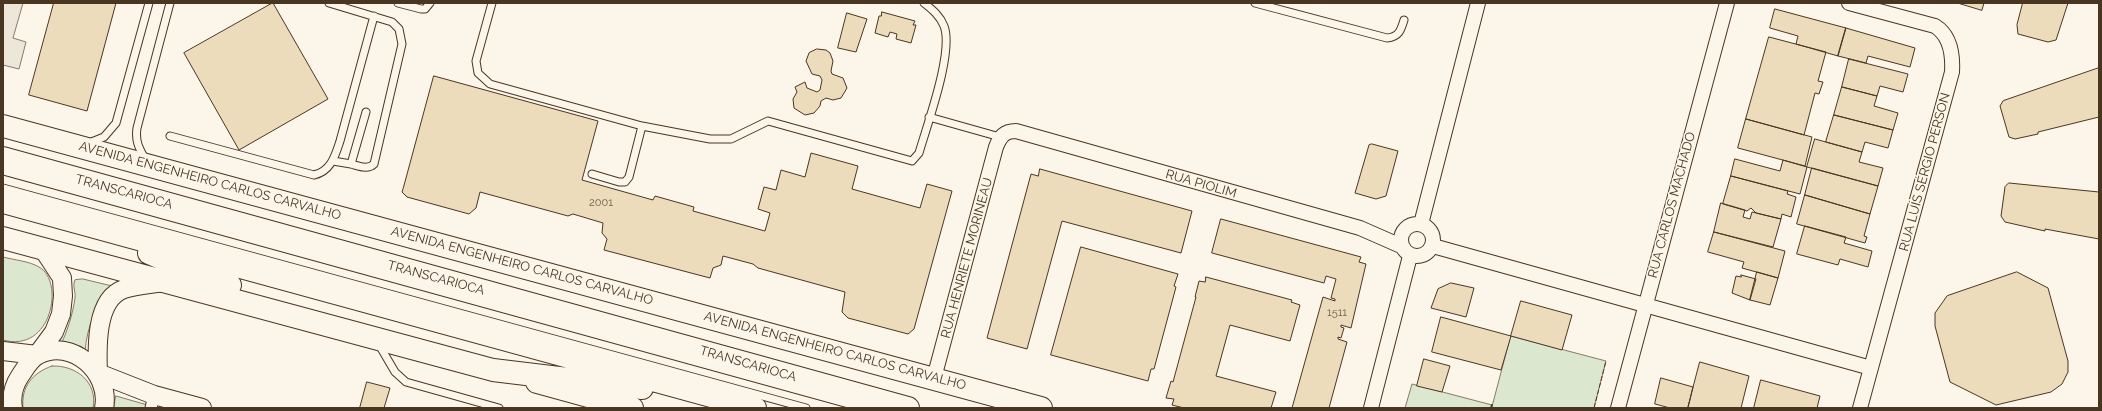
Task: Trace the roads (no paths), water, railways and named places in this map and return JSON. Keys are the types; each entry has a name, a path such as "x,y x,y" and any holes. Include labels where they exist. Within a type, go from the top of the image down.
{"main road":[{"name":"AVENIDA ENGENHEIRO CARLOS CARVALHO","path":"3,126 149,164 934,378 1014,404 1041,408"},
{"path":"3,158 908,408"},
{"path":"3,202 755,408"},
{"path":"104,229 134,247 191,272 239,287 250,293 266,310"},
{"path":"3,238 631,408"},
{"path":"493,370 714,397"}],"street":[{"path":"1421,224 1478,3"},
{"name":"RUA CARLOS MACHADO","path":"1618,408 1644,305 1727,3"},
{"name":"RUA LUÍS SÉRGIO PERSON","path":"1849,3 1935,26 1945,36 1950,45 1953,61 1952,72 1860,408"},
{"name":"RUA PIOLIM","path":"1000,137 1008,131 1016,131 1360,228 1406,251"},
{"name":"RUA HENRIETE MORINEAU","path":"934,378 1000,137"},
{"path":"1371,408 1406,251 1402,233 1411,225 1421,224 1429,228 1432,233 1433,246 1424,256 1406,251"},
{"path":"1433,246 1871,368"},
{"path":"13,408 14,389 18,380 26,367 54,332 61,314 63,296 62,278 43,249"},
{"path":"104,408 104,391 98,373 96,346 105,309 112,298 123,289 164,282"},
{"path":"3,351 37,355 49,351 61,351 74,354 84,359 98,373 153,401 202,408"}],"lane":[{"path":"80,147 104,137 116,123 149,3"},
{"path":"149,164 138,147 136,134 170,3"},
{"path":"329,3 392,22 399,29 402,44 374,164 371,167 364,168 333,161"},
{"path":"398,3 421,9 425,9 430,3"},
{"path":"492,3 476,61 478,73 490,84 642,126 710,139 731,139 768,121 912,161 919,153 946,57 944,28 936,12 924,3"},
{"path":"1255,3 1387,38 1394,37 1398,34 1404,20"},
{"path":"170,136 314,175 324,171 333,161 374,16"},
{"path":"351,164 366,112"},
{"path":"929,117 1000,137"},
{"path":"592,174 619,182 625,182 629,177 642,126"},
{"name":"TRANSCARIOCA","path":"3,171 863,408"},
{"name":"TRANSCARIOCA","path":"3,188 806,408"},
{"path":"375,338 385,357 401,379 482,406 499,408"}]}
